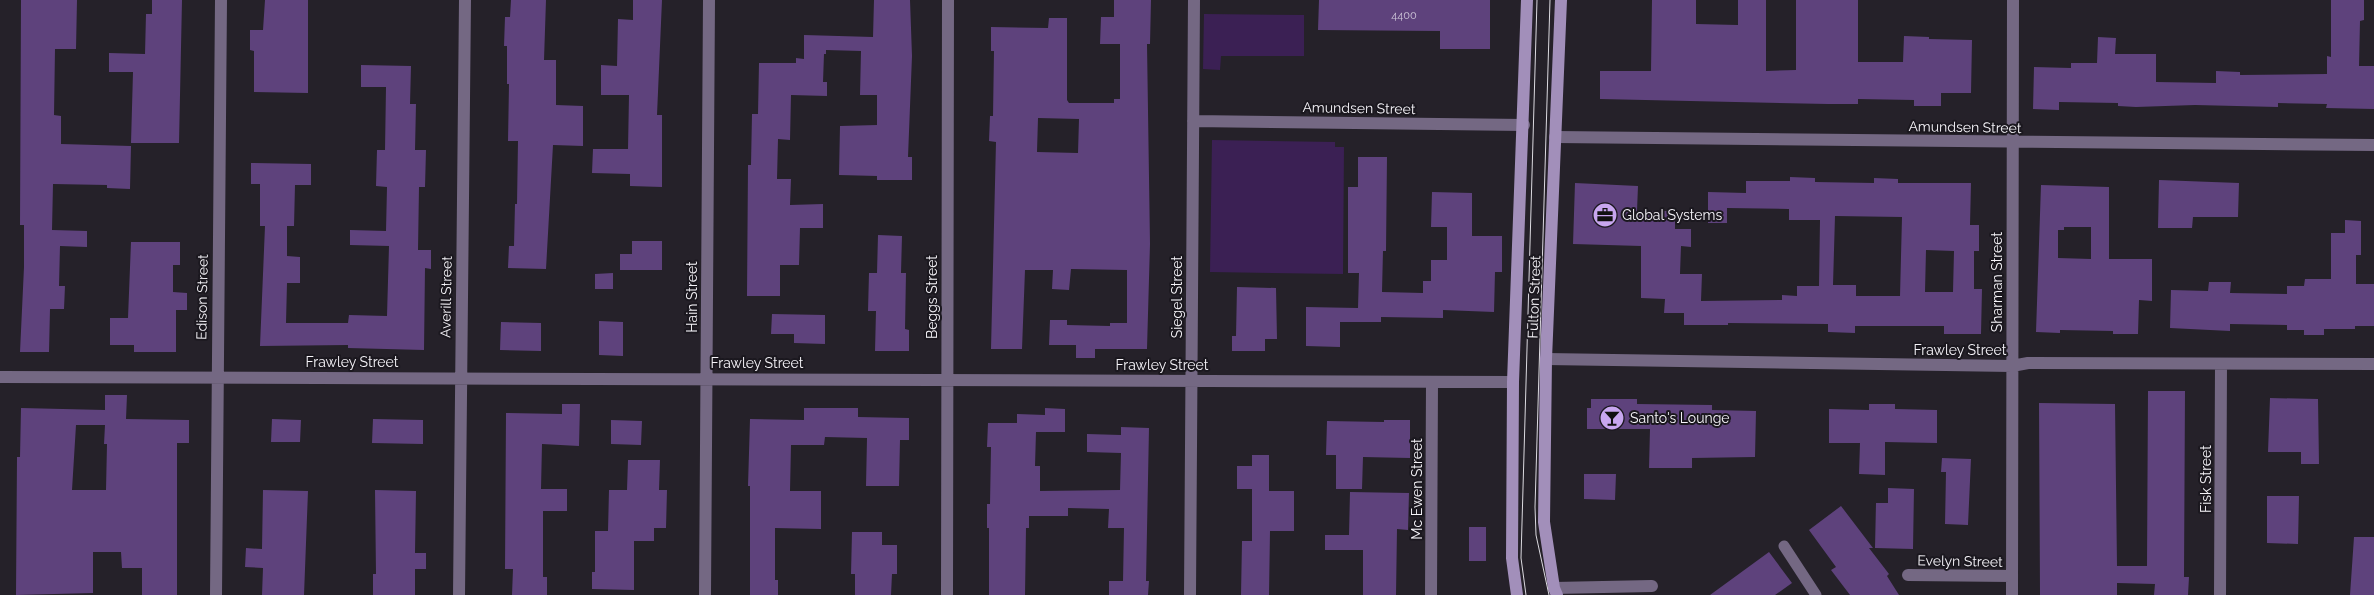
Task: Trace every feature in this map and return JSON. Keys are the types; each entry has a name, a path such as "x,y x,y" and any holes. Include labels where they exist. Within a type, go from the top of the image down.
{"main road":[{"name":"Fulton Street","path":"1517,595 1512,558 1514,382 1527,0"},
{"name":"Fulton Street","path":"1555,592 1544,522 1546,359 1561,0"}],"street":[{"name":"Edison Street","path":"216,595 216,377 221,0"},
{"name":"Averill Street","path":"459,595 465,0"},
{"name":"Hain Street","path":"706,595 709,0"},
{"name":"Beggs Street","path":"947,595 948,0"},
{"name":"Siegel Street","path":"1190,595 1194,0"},
{"name":"Sharman Street","path":"2012,595 2013,0"},
{"name":"Amundsen Street","path":"1193,121 1524,125"},
{"name":"Amundsen Street","path":"1556,137 2374,146"},
{"name":"Frawley Street","path":"1546,359 2012,366 2028,363 2374,364"},
{"name":"Fisk Street","path":"2220,595 2221,364"},
{"name":"Frawley Street","path":"0,376 947,378 1514,382"},
{"name":"Mc Ewen Street","path":"1431,595 1432,382"},
{"name":"Evelyn Street","path":"1908,575 2012,576"},
{"path":"1555,592 1652,586"}],"lane":[{"path":"1784,546 1816,595"}],"shaded area":[{"path":"1204,14 1304,15 1304,56 1221,56 1220,70 1203,69"},
{"path":"1212,140 1335,142 1335,147 1344,147 1343,274 1210,272"}],"building":[{"path":"21,0 77,0 76,49 55,49 54,115 61,116 61,144 131,146 130,189 107,188 107,185 53,184 52,230 87,231 87,247 60,246 59,286 65,286 64,309 50,309 49,352 20,352 24,267 24,225 20,225"},
{"path":"152,0 182,0 179,143 131,143 133,72 109,72 109,53 145,54 146,14 152,14"},
{"path":"265,0 308,0 308,93 254,92 254,51 250,50 250,30 263,30"},
{"path":"511,0 546,0 544,60 556,60 556,105 583,106 583,146 553,145 546,269 508,268 509,246 514,246 518,141 508,141 509,84 507,84 507,46 504,46 505,17 510,17"},
{"path":"633,0 662,0 657,115 662,115 662,187 630,186 630,174 592,173 593,149 628,149 629,95 601,95 601,65 617,66 618,19 633,20"},
{"path":"874,0 910,0 912,56 908,157 912,157 912,180 877,180 877,176 839,175 840,126 877,125 877,95 860,95 861,51 826,50 826,54 824,54 823,82 827,82 827,96 791,95 790,140 778,139 777,179 791,179 790,205 823,204 823,228 800,228 799,265 780,265 780,296 747,296 748,165 751,165 752,114 758,114 759,63 796,63 796,58 804,59 804,35 873,37"},
{"path":"1114,0 1151,0 1150,44 1147,44 1150,244 1147,349 1095,349 1095,358 1076,358 1076,345 1049,345 1050,320 1067,320 1067,325 1110,326 1110,323 1127,323 1127,270 1071,269 1069,290 1052,289 1053,270 1025,270 1022,349 991,349 996,142 989,141 990,116 993,116 994,51 991,51 991,27 1048,28 1049,18 1067,18 1067,100 1069,103 1114,103 1114,99 1120,99 1120,44 1100,44 1101,17 1114,17","holes":["1038,118 1079,119 1078,153 1037,152"]},
{"path":"1319,0 1490,0 1490,49 1440,49 1440,31 1318,30"},
{"path":"1652,0 1696,0 1696,24 1738,25 1738,0 1766,0 1766,71 1796,70 1796,0 1858,0 1858,62 1903,62 1904,36 1929,37 1929,39 1972,40 1971,93 1941,93 1941,106 1914,106 1914,100 1858,99 1858,104 1828,104 1600,99 1600,71 1651,71"},
{"path":"2331,0 2364,0 2364,20 2360,21 2359,66 2374,66 2374,109 2326,108 2327,104 2278,103 2278,107 2195,105 2136,107 2118,106 2118,103 2059,102 2059,110 2033,109 2034,67 2071,68 2071,63 2097,63 2098,37 2116,38 2115,54 2156,54 2156,82 2216,83 2216,71 2240,72 2240,75 2327,74 2327,56 2331,57"},
{"path":"361,65 411,66 410,104 416,104 415,150 426,150 425,187 419,187 418,250 431,250 431,269 425,268 424,350 348,348 348,345 260,346 265,226 260,226 260,184 251,184 251,163 311,164 311,185 295,185 294,226 287,226 287,256 300,257 300,283 287,283 286,323 348,323 349,315 387,316 389,246 350,245 350,230 386,231 387,187 376,186 377,150 385,150 386,87 361,87"},
{"path":"1358,157 1387,157 1386,251 1383,251 1382,292 1423,293 1423,281 1431,281 1431,260 1447,260 1447,227 1431,227 1432,192 1472,193 1472,236 1502,236 1502,272 1495,272 1494,312 1443,310 1443,318 1381,317 1381,322 1340,322 1340,347 1306,346 1306,307 1358,308 1359,273 1348,273 1348,187 1358,187"},
{"path":"1790,177 1815,178 1815,182 1874,183 1874,178 1898,179 1898,183 1971,183 1970,225 1979,225 1979,251 1974,251 1974,289 1982,289 1981,334 1944,334 1944,326 1855,326 1855,333 1828,332 1828,324 1728,323 1728,325 1684,325 1684,313 1664,313 1665,299 1641,298 1641,246 1573,244 1575,183 1638,186 1637,211 1675,211 1675,229 1691,229 1691,247 1681,246 1680,274 1702,274 1701,301 1782,300 1782,295 1797,296 1797,286 1819,286 1820,220 1789,220 1789,209 1727,208 1727,223 1708,223 1708,192 1746,193 1746,181 1790,181","holes":["1835,216 1902,217 1900,296 1856,296 1856,285 1833,285","1926,250 1954,251 1953,292 1925,292"]},
{"path":"2159,180 2239,183 2238,217 2193,217 2192,228 2158,228"},
{"path":"2041,185 2109,187 2109,259 2152,259 2152,301 2139,300 2138,334 2113,334 2113,331 2060,330 2060,333 2036,332","holes":["2064,227 2091,227 2091,259 2058,258 2058,230 2064,230"]},
{"path":"2345,220 2361,221 2361,255 2356,255 2356,284 2374,284 2374,326 2355,326 2355,329 2324,329 2324,335 2304,335 2304,330 2287,330 2287,325 2230,324 2230,331 2170,328 2171,290 2208,291 2209,282 2231,282 2230,293 2287,294 2287,286 2304,286 2305,279 2331,279 2331,233 2345,233"},
{"path":"878,235 902,236 901,273 906,273 905,329 909,330 909,351 875,351 876,311 868,311 869,273 877,273"},
{"path":"632,241 662,241 662,270 620,270 620,254 632,254"},
{"path":"131,242 180,242 180,265 173,265 173,292 187,293 187,310 176,310 176,352 134,352 134,345 110,345 110,318 128,318"},
{"path":"613,273 613,289 595,289 595,274"},
{"path":"1237,287 1276,288 1277,339 1265,339 1265,351 1232,351 1232,336 1236,336"},
{"path":"772,314 825,315 825,344 794,343 794,334 771,334"},
{"path":"599,321 623,322 623,356 599,355"},
{"path":"501,322 541,323 541,351 500,350"},
{"path":"2148,391 2185,391 2184,577 2189,577 2188,595 2154,595 2155,584 2117,583 2117,595 2040,595 2039,403 2115,404 2117,566 2147,566"},
{"path":"105,395 127,395 126,419 189,420 189,443 177,443 177,595 142,595 142,568 122,568 121,552 93,552 93,593 16,595 17,457 20,457 21,408 105,410","holes":["76,425 105,425 104,444 107,444 106,490 72,490"]},
{"path":"2270,398 2318,399 2319,464 2301,464 2301,452 2268,452"},
{"path":"1591,399 1637,399 1637,404 1712,405 1712,410 1756,411 1755,457 1692,458 1692,468 1649,468 1650,429 1587,429 1587,408 1591,408"},
{"path":"562,404 580,404 579,446 542,444 541,489 567,489 567,511 543,511 543,577 547,577 547,595 512,595 513,569 505,569 506,413 562,414"},
{"path":"1869,404 1895,404 1895,409 1937,410 1937,443 1885,442 1885,475 1859,474 1860,443 1829,443 1829,409 1869,410"},
{"path":"804,408 858,408 858,417 909,418 909,440 900,440 899,486 866,486 867,438 825,437 824,445 791,445 790,491 821,491 821,529 775,528 775,580 778,580 778,595 750,595 750,486 748,486 750,419 804,420"},
{"path":"1045,408 1065,409 1065,432 1036,432 1035,466 1040,466 1040,491 1120,490 1121,453 1087,452 1087,434 1121,435 1121,427 1149,428 1146,581 1149,581 1148,595 1109,595 1109,581 1123,581 1124,528 1108,528 1109,509 1068,508 1068,516 1029,516 1029,528 1026,528 1025,595 989,595 987,504 990,504 991,447 987,447 988,423 1017,423 1017,414 1045,415"},
{"path":"272,419 301,420 300,442 271,442"},
{"path":"373,419 423,420 423,444 372,443"},
{"path":"611,420 642,421 641,445 611,444"},
{"path":"1384,420 1410,420 1410,458 1363,457 1362,489 1336,489 1336,455 1326,455 1327,421 1384,422"},
{"path":"1252,455 1269,455 1269,491 1294,491 1294,531 1270,531 1269,595 1241,595 1242,541 1252,541 1252,489 1237,489 1237,466 1252,466"},
{"path":"1942,458 1971,459 1968,525 1945,524 1946,472 1941,472"},
{"path":"628,460 660,460 659,490 667,490 666,528 654,528 654,541 634,541 634,590 592,589 592,572 595,572 595,531 608,531 609,490 627,490"},
{"path":"1584,474 1616,474 1615,500 1584,499"},
{"path":"1888,488 1914,489 1913,549 1875,548 1876,503 1888,503"},
{"path":"263,490 308,491 304,595 262,595 263,568 245,567 246,548 262,549"},
{"path":"375,490 416,491 415,553 426,553 426,569 415,569 415,595 373,595 373,574 376,574"},
{"path":"1350,492 1409,493 1408,530 1397,529 1396,595 1363,595 1363,550 1325,550 1325,535 1349,535"},
{"path":"2267,496 2299,496 2298,544 2267,543"},
{"path":"1841,506 1873,548 1869,548 1889,574 1887,576 1899,595 1850,595 1831,570 1836,567 1809,530"},
{"path":"1469,527 1486,527 1486,561 1469,561"},
{"path":"852,532 882,532 882,545 897,545 897,574 892,574 891,595 855,595 855,574 851,574"},
{"path":"2354,537 2374,537 2374,595 2350,595"},
{"path":"1769,552 1792,583 1775,595 1710,595"}],"tram line":[{"path":"1526,595 1521,558 1537,0"},
{"path":"1549,595 1536,535 1535,507 1550,0"}],"place":[{"name":"Global Systems","path":"1605,215"},
{"name":"Santo's Lounge","path":"1612,418"}]}
